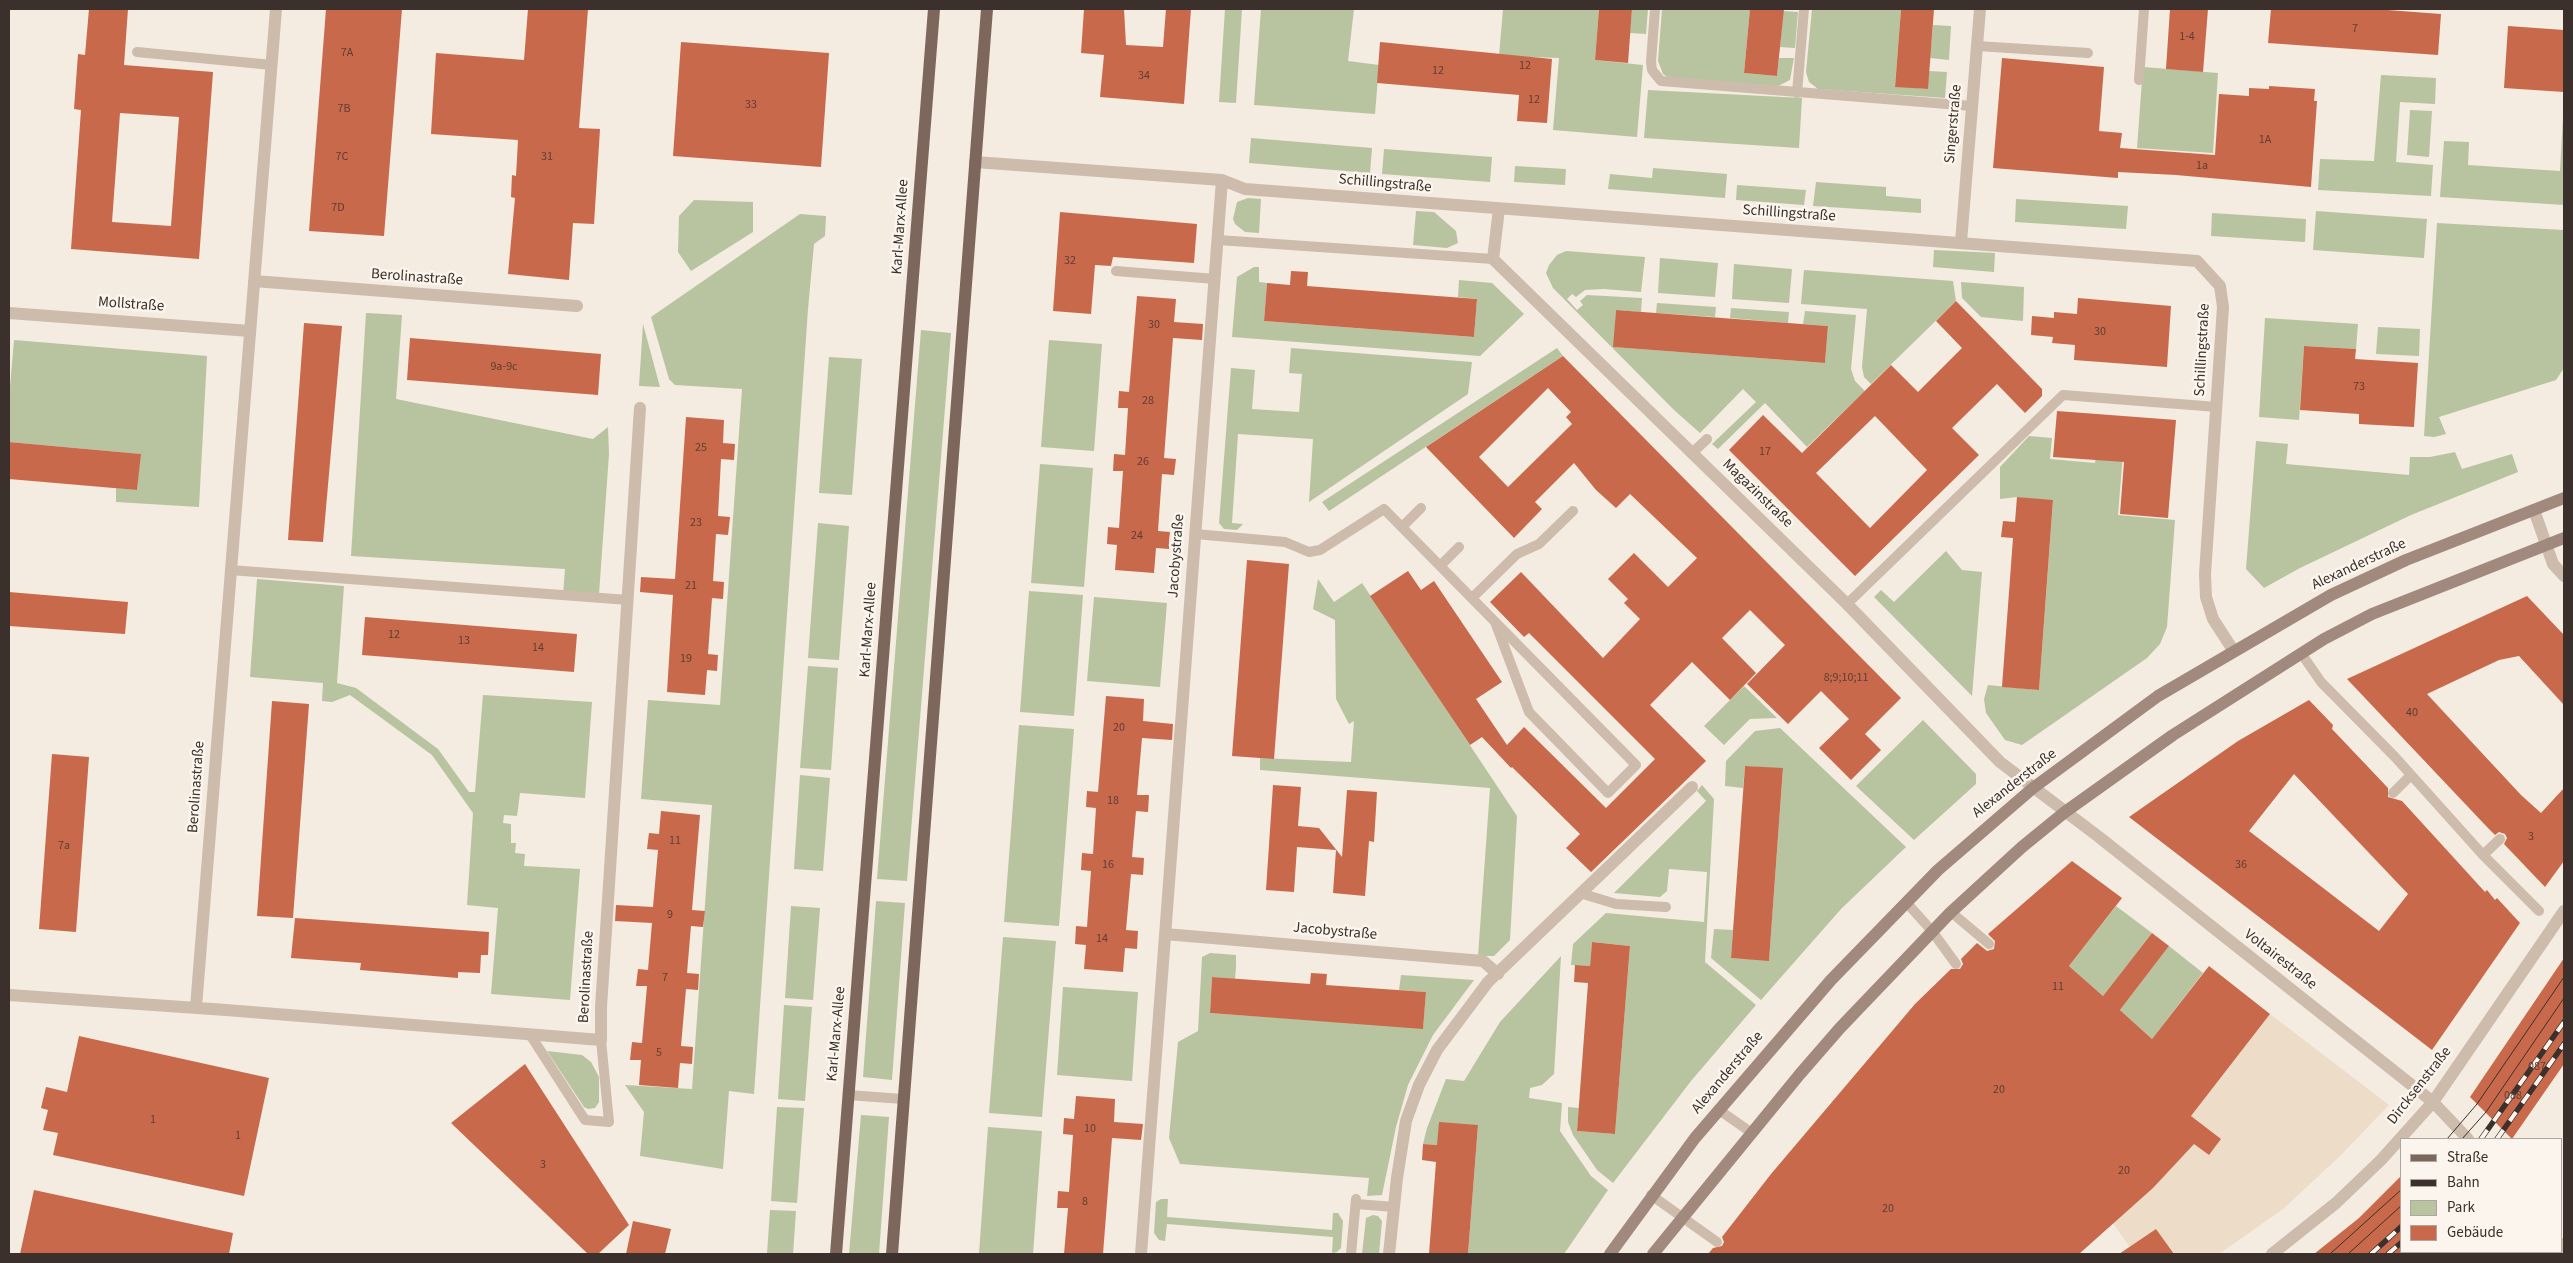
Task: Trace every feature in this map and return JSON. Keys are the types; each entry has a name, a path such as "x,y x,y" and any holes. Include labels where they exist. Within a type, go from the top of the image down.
{"main road":[{"name":"Karl-Marx-Allee","path":"836,1254 934,9"},
{"path":"892,1254 987,9"},
{"name":"Alexanderstraße","path":"1610,1254 1651,1195 1719,1110 1831,980 1906,902 1972,838 2032,788 2158,696 2233,650 2330,595 2389,567 2564,498"},
{"path":"1654,1254 1834,1034 1951,912 2022,847 2065,812 2173,735 2301,652 2372,614 2564,538"}],"street":[{"name":"Berolinastraße","path":"196,1008 276,9"},
{"name":"Singerstraße","path":"1961,242 1980,9"},
{"name":"Schillingstraße","path":"975,162 1222,180 1245,189 2197,261 2220,286 2223,307 2206,554 2206,590 2213,619 2233,650"},
{"name":"Jacobystraße","path":"1141,1254 1222,180"},
{"path":"1493,259 1499,209"},
{"name":"Magazinstraße","path":"1493,259 1847,604 2000,762 2032,788"},
{"name":"Berolinastraße","path":"254,281 577,306"},
{"name":"Mollstraße","path":"9,313 250,331"},
{"name":"Berolinastraße","path":"9,995 601,1040 601,1007 640,408"},
{"path":"2534,510 2554,564 2564,576"},
{"path":"1389,1254 1406,1121 1419,1085 1437,1050 1488,982 1692,787"},
{"name":"Voltairestraße","path":"2032,788 2433,1102 2467,1138"},
{"name":"Dircksenstraße","path":"2401,1138 2433,1102 2564,911"},
{"name":"Jacobystraße","path":"1165,934 1483,961 1498,974"},
{"name":"Dircksenstraße","path":"2272,1254 2336,1203 2381,1160 2400,1139"}],"lane":[{"path":"1654,9 1651,62 1652,70 1661,81 1972,106"},
{"path":"1797,93 1804,9"},
{"path":"2139,80 2144,9"},
{"path":"1977,46 2088,53"},
{"path":"137,52 272,65"},
{"path":"1218,240 1493,259"},
{"path":"1116,271 1215,279"},
{"path":"1847,604 2063,395 2217,406"},
{"path":"1692,453 1707,439"},
{"path":"1195,534 1285,542 1309,552 1327,546 1384,508 1636,765 1608,792 1530,712 1495,622"},
{"path":"1402,527 1421,508"},
{"path":"1472,598 1516,554 1539,544 1573,511"},
{"path":"1440,566 1460,547"},
{"path":"230,570 628,600"},
{"path":"2301,652 2321,682 2483,855 2539,910"},
{"path":"2393,794 2410,776"},
{"path":"2483,855 2500,839"},
{"path":"1582,894 1616,904 1666,907"},
{"path":"1906,902 1932,931 1956,964"},
{"path":"1951,912 1989,944"},
{"path":"531,1036 585,1120 609,1122 601,1040"},
{"path":"848,1095 903,1099"},
{"path":"1719,1110 1752,1133"},
{"path":"1651,1195 1682,1219 1717,1242"},
{"path":"1351,1254 1356,1202 1394,1207"}],"green space":[{"path":"1225,9 1242,9 1236,103 1219,102"},
{"path":"1261,9 1354,9 1348,61 1379,65 1375,114 1254,105"},
{"path":"1503,9 1599,9 1595,60 1643,65 1637,137 1553,130 1559,58 1499,56"},
{"path":"1632,9 1648,9 1646,34 1630,33"},
{"path":"1662,9 1750,9 1744,73 1777,76 1779,58 1794,58 1790,80 1778,86 1669,78 1663,74 1658,61"},
{"path":"1812,9 1901,9 1895,86 1927,89 1929,71 1947,72 1945,98 1818,89 1809,82 1806,72"},
{"path":"1783,11 1798,12 1795,48 1780,47"},
{"path":"1933,25 1951,26 1949,60 1930,58"},
{"path":"2143,67 2218,73 2213,153 2137,148"},
{"path":"2381,75 2436,78 2435,104 2400,102 2396,162 2433,165 2431,196 2318,190 2320,159 2374,161"},
{"path":"1648,90 1802,98 1799,148 1644,138"},
{"path":"2564,99 2564,205 2440,197 2444,141 2469,142 2468,165 2560,171"},
{"path":"2410,110 2432,111 2429,157 2407,155"},
{"path":"1251,138 1372,148 1370,173 1249,163"},
{"path":"1384,149 1492,157 1490,182 1382,174"},
{"path":"1515,166 1566,169 1565,185 1514,182"},
{"path":"1653,168 1727,174 1725,198 1608,189 1610,174 1652,178"},
{"path":"1816,182 1886,187 1886,196 1921,199 1921,213 1813,206"},
{"path":"1737,185 1806,190 1804,205 1736,200"},
{"path":"1248,198 1261,199 1259,233 1245,232 1235,224 1233,219 1237,202"},
{"path":"2016,199 2128,206 2126,229 2015,222"},
{"path":"694,200 753,202 753,232 691,271 678,252 679,216"},
{"path":"1416,211 1434,212 1456,231 1458,243 1447,248 1413,245"},
{"path":"2316,211 2427,219 2424,258 2313,250"},
{"path":"2212,213 2306,219 2305,242 2211,236"},
{"path":"800,214 826,216 825,236 814,244 808,309 754,1094 729,1091 723,1169 640,1156 644,1112 625,1085 692,1089 712,805 641,799 648,700 720,705 742,389 675,385 669,379 651,317"},
{"path":"2437,223 2564,230 2564,368 2556,380 2439,417 2446,434 2434,437 2424,436"},
{"path":"1934,250 1995,253 1994,272 1933,267"},
{"path":"1566,251 1645,257 1641,292 1604,289 1585,290 1576,297 1572,294 1567,299 1577,310 1583,305 1580,301 1587,295 1642,298 1641,312 1616,310 1614,347 1825,363 1828,326 1803,324 1805,311 1856,315 1851,369 1855,381 1865,391 1807,447 1765,403 1718,449 1712,444 1756,402 1743,389 1700,433 1674,410 1553,288 1546,273 1549,265 1557,255"},
{"path":"1660,258 1718,263 1715,297 1658,293"},
{"path":"1734,264 1792,269 1789,303 1732,299"},
{"path":"1254,267 1259,267 1259,282 1267,283 1264,321 1474,337 1477,299 1458,297 1459,280 1492,283 1524,314 1480,356 1232,337 1237,277"},
{"path":"1804,270 1953,281 1956,301 1871,384 1864,377 1862,367 1867,309 1801,304"},
{"path":"1961,282 2024,287 2023,321 1981,317 1962,298"},
{"path":"1657,303 1716,307 1715,317 1656,313"},
{"path":"1731,308 1789,312 1788,323 1730,318"},
{"path":"366,313 402,315 396,399 593,439 608,427 609,454 599,594 563,595 565,569 351,556"},
{"path":"2265,318 2358,324 2356,349 2304,346 2299,420 2259,417"},
{"path":"643,324 660,387 639,386"},
{"path":"2378,327 2420,329 2419,356 2376,354"},
{"path":"921,330 951,333 907,881 877,879"},
{"path":"14,340 207,356 199,507 116,502 116,488 137,490 140,454 9,442 9,398"},
{"path":"1049,340 1102,344 1094,451 1041,447"},
{"path":"1291,348 1472,362 1468,394 1309,502 1313,439 1238,434 1232,523 1243,524 1237,530 1224,529 1219,523 1231,368 1255,370 1252,409 1299,412 1302,374 1289,373"},
{"path":"1557,348 1563,356 1329,511 1322,502"},
{"path":"829,357 862,359 852,495 819,493"},
{"path":"2029,436 2052,438 2050,459 2095,463 2097,451 2123,453 2118,515 2175,520 2167,627 2160,644 2147,658 2022,745 2005,740 1986,713 1984,699 1988,685 2039,690 2053,501 2017,497 2000,499 2000,467"},
{"path":"2256,441 2288,444 2286,464 2409,475 2410,457 2430,457 2455,452 2462,469 2512,454 2518,472 2411,515 2300,568 2264,588 2246,569"},
{"path":"1040,464 1093,468 1084,587 1031,583"},
{"path":"818,523 849,526 839,660 808,658"},
{"path":"1946,551 1962,570 1982,572 1972,696 1874,597 1881,590 1894,602"},
{"path":"257,579 344,586 337,683 356,688 438,749 469,792 475,792 483,695 592,702 585,798 520,793 517,816 504,815 503,823 511,824 511,843 516,843 515,853 525,854 524,866 580,869 570,1000 491,994 498,908 467,905 473,813 432,755 350,695 332,702 322,701 323,683 250,677"},
{"path":"1318,579 1334,602 1362,583 1517,816 1510,940 1494,956 1478,956 1490,788 1260,770 1260,758 1351,762 1354,721 1349,724 1336,699 1335,620 1313,609"},
{"path":"1029,591 1083,595 1074,716 1020,712"},
{"path":"1094,597 1167,603 1160,687 1087,681"},
{"path":"808,666 838,668 831,770 800,768"},
{"path":"1744,686 1777,718 1750,719 1724,745 1704,726"},
{"path":"1923,720 1976,774 1976,784 1914,840 1856,786"},
{"path":"1019,725 1074,729 1059,926 1004,922"},
{"path":"1780,728 1906,847 1841,909 1761,1000 1711,958 1714,929 1733,930 1731,958 1769,960 1783,769 1745,766 1743,788 1725,786 1726,761 1755,731"},
{"path":"800,775 830,778 823,871 794,869"},
{"path":"1702,785 1714,799 1705,962 1756,1005 1691,1081 1613,1183 1597,1170 1573,1135 1568,1122 1568,1107 1579,1108 1577,1131 1615,1134 1630,946 1592,942 1590,966 1571,965 1573,944 1606,913 1704,922 1707,872 1669,869 1667,891 1660,897 1614,893 1706,801 1697,791"},
{"path":"876,901 905,903 892,1080 863,1077"},
{"path":"791,906 820,908 813,1000 785,998"},
{"path":"2116,906 2152,933 2103,996 2069,966"},
{"path":"1003,937 1056,941 1042,1117 989,1113"},
{"path":"2169,946 2203,973 2152,1039 2120,1010"},
{"path":"1210,953 1236,955 1236,967 1235,979 1212,977 1210,1013 1423,1028 1426,992 1399,990 1401,975 1474,980 1433,1035 1408,1085 1396,1127 1382,1195 1367,1196 1369,1178 1180,1164 1169,1138 1178,1042 1198,1031 1202,957"},
{"path":"1561,956 1554,1074 1542,1085 1530,1088 1529,1098 1562,1103 1560,1131 1591,1176 1608,1190 1564,1254 1468,1254 1478,1125 1437,1145 1423,1144 1427,1128 1446,1079 1464,1081 1500,1022"},
{"path":"1063,987 1138,992 1132,1081 1057,1075"},
{"path":"784,1005 812,1007 805,1101 778,1099"},
{"path":"547,1051 582,1055 591,1062 599,1077 599,1102 595,1108 588,1109 584,1107"},
{"path":"777,1107 804,1108 797,1203 771,1201"},
{"path":"861,1115 889,1117 879,1254 849,1254"},
{"path":"988,1127 1042,1131 1033,1254 979,1254"},
{"path":"1161,1199 1168,1199 1167,1217 1332,1230 1333,1213 1338,1213 1343,1221 1341,1248 1337,1252 1332,1253 1333,1237 1167,1224 1165,1241 1159,1240 1154,1233 1156,1202"},
{"path":"770,1210 796,1211 793,1254 767,1254"},
{"path":"1373,1215 1378,1216 1382,1221 1379,1254 1362,1254 1366,1218"}],"shaded area":[{"path":"2270,1014 2389,1105 2340,1156 2283,1209 2219,1254 2174,1254 2156,1229 2130,1247 2112,1222 2131,1204 2133,1206 2153,1188 2193,1142 2209,1155 2221,1139 2191,1116"}],"building":[{"path":"89,9 128,9 124,65 213,72 199,259 71,249 81,110 74,109 78,54 85,55","holes":["120,113 179,117 171,226 112,222"]},
{"path":"326,9 402,9 384,236 309,231"},
{"path":"528,9 588,9 579,128 600,129 594,224 573,223 569,280 508,274 515,198 511,197 512,175 516,176 518,140 431,134 436,53 524,60"},
{"path":"1084,9 1124,9 1126,45 1163,47 1166,9 1191,9 1184,104 1100,97 1104,55 1081,53"},
{"path":"1599,9 1632,9 1628,63 1595,60"},
{"path":"1750,9 1784,9 1777,76 1744,73"},
{"path":"1901,9 1934,9 1928,89 1895,87"},
{"path":"2170,9 2208,9 2203,72 2166,69"},
{"path":"2271,9 2374,9 2441,14 2438,55 2268,43"},
{"path":"2508,26 2564,30 2564,92 2504,88"},
{"path":"681,42 829,53 821,167 673,156"},
{"path":"1380,42 1552,59 1547,123 1517,121 1519,95 1377,83"},
{"path":"2002,58 2104,67 2099,131 2122,133 2120,148 2215,155 2219,94 2249,96 2249,88 2269,89 2269,86 2315,89 2314,101 2317,101 2311,187 2176,175 2118,172 2118,178 1993,168"},
{"path":"1060,212 1197,224 1194,263 1113,257 1111,266 1095,265 1091,314 1053,311"},
{"path":"1291,271 1308,272 1307,286 1477,299 1474,337 1264,321 1267,283 1290,285"},
{"path":"1137,296 1176,299 1174,322 1203,324 1202,340 1173,338 1164,458 1176,459 1174,475 1162,474 1158,531 1170,532 1169,549 1156,548 1154,573 1115,570 1117,545 1107,544 1108,527 1119,528 1123,471 1113,471 1114,454 1125,455 1128,408 1118,408 1119,391 1129,392"},
{"path":"2078,298 2171,306 2167,367 2074,360 2075,345 2052,343 2053,337 2031,335 2032,316 2054,318 2054,312 2077,314"},
{"path":"1956,301 2042,389 2042,396 2025,413 1997,384 1952,428 1979,455 1855,576 1729,450 1763,415 1802,453 1891,365 1918,392 1962,348 1936,321","holes":["1875,416 1927,470 1870,528 1816,473"]},
{"path":"1616,310 1828,326 1825,363 1613,347"},
{"path":"304,323 342,326 323,542 288,540"},
{"path":"410,338 601,354 598,395 407,380"},
{"path":"2304,346 2356,349 2355,359 2418,363 2414,427 2359,424 2359,414 2300,410"},
{"path":"1563,356 1901,698 1865,734 1881,750 1851,780 1819,748 1849,719 1821,691 1788,724 1747,684 1785,645 1750,610 1722,638 1756,673 1730,700 1692,662 1650,705 1706,761 1591,872 1566,848 1580,834 1511,768 1482,737 1470,745 1370,596 1408,571 1421,590 1434,581 1502,682 1476,699 1507,745 1524,727 1606,808 1655,759 1529,633 1524,637 1490,602 1521,572 1603,658 1640,619 1624,603 1628,599 1608,579 1634,553 1668,587 1697,558 1630,494 1616,508 1596,490 1574,463 1535,502 1542,509 1514,538 1426,447","holes":["1548,388 1571,412 1566,417 1572,424 1508,487 1479,457"]},
{"path":"2057,411 2176,420 2168,518 2120,514 2124,462 2053,457"},
{"path":"686,417 724,420 723,443 735,444 734,460 721,459 718,516 730,517 728,535 716,534 713,581 724,582 723,599 712,598 708,654 718,655 717,671 707,670 705,695 667,692 673,595 640,592 641,577 675,579"},
{"path":"9,442 141,454 137,490 9,479"},
{"path":"2017,497 2053,500 2039,690 2002,687 2013,538 2001,537 2003,521 2015,522"},
{"path":"1247,560 1289,564 1274,759 1232,756"},
{"path":"9,592 128,602 125,634 9,626"},
{"path":"2527,596 2564,635 2564,705 2519,656 2499,660 2427,694 2521,795 2541,813 2564,788 2564,861 2545,887 2504,844 2507,838 2505,834 2499,832 2495,835 2347,679"},
{"path":"365,617 577,634 574,672 362,655"},
{"path":"1106,696 1144,699 1143,721 1173,724 1172,740 1142,738 1137,795 1149,795 1148,812 1136,811 1132,857 1144,858 1143,875 1131,874 1126,930 1138,931 1137,949 1125,948 1123,972 1084,969 1086,945 1075,944 1076,926 1087,927 1091,871 1081,870 1082,853 1093,854 1096,808 1086,807 1087,791 1098,792"},
{"path":"2309,700 2333,725 2332,729 2388,788 2388,797 2402,801 2485,892 2487,890 2495,900 2497,898 2520,923 2432,1050 2129,817 2238,741","holes":["2294,774 2408,894 2379,931 2249,831"]},
{"path":"272,701 309,704 293,918 257,916"},
{"path":"52,754 89,757 76,932 39,929"},
{"path":"1745,766 1783,768 1769,961 1731,958"},
{"path":"1273,785 1301,787 1298,826 1319,828 1342,857 1347,790 1377,792 1374,842 1369,841 1365,896 1333,893 1336,850 1297,847 1294,892 1266,890"},
{"path":"661,811 700,815 692,910 705,911 703,927 691,926 687,973 699,974 698,990 686,989 681,1046 693,1047 692,1064 680,1063 678,1088 639,1085 641,1060 630,1060 632,1042 642,1043 647,986 636,986 638,969 648,970 652,923 615,921 616,905 653,907 658,850 647,849 649,833 659,834"},
{"path":"2072,861 2122,898 2069,966 2103,996 2152,933 2169,946 2120,1010 2152,1039 2209,966 2270,1014 2191,1116 2221,1139 2209,1155 2194,1144 2153,1188 2079,1254 1708,1254 1713,1248 1722,1246 1724,1242 1722,1237 1771,1174 1915,1004 1951,969 1960,969 1963,964 1961,959 1977,943 1987,951 1994,949 1995,941 1988,934"},
{"path":"295,918 489,932 488,955 481,955 480,973 458,972 458,978 360,970 361,963 291,958"},
{"path":"1592,942 1630,946 1615,1134 1577,1131 1588,983 1574,982 1575,965 1590,966"},
{"path":"2564,958 2564,1064 2513,1138 2470,1097"},
{"path":"1311,973 1327,974 1326,985 1426,992 1423,1029 1210,1013 1212,977 1310,984"},
{"path":"79,1036 269,1078 244,1196 53,1155 58,1133 43,1130 48,1110 41,1108 46,1087 67,1092"},
{"path":"525,1064 629,1225 598,1254 588,1254 451,1123"},
{"path":"1076,1096 1115,1099 1114,1122 1143,1124 1141,1140 1112,1138 1103,1254 1064,1254 1068,1208 1057,1208 1058,1191 1069,1192 1073,1135 1063,1134 1064,1118 1074,1119"},
{"path":"1439,1122 1478,1125 1468,1254 1429,1254 1436,1162 1422,1160 1423,1144 1437,1145"},
{"path":"2400,1177 2400,1253 2402,1254 2314,1254 2359,1218"},
{"path":"34,1190 233,1233 229,1254 20,1254"},
{"path":"633,1221 671,1229 665,1254 626,1254"},
{"path":"2156,1229 2174,1254 2119,1254"}],"tram line":[{"path":"2448,1138 2477,1104 2564,977"},
{"path":"2463,1138 2486,1112 2564,998"},
{"path":"2330,1254 2400,1191"},
{"path":"2348,1254 2400,1207"}],"railway":[{"path":"2482,1138 2564,1022"},
{"path":"2498,1138 2564,1044"},
{"path":"2371,1254 2400,1228"},
{"path":"2388,1254 2400,1244"}]}
